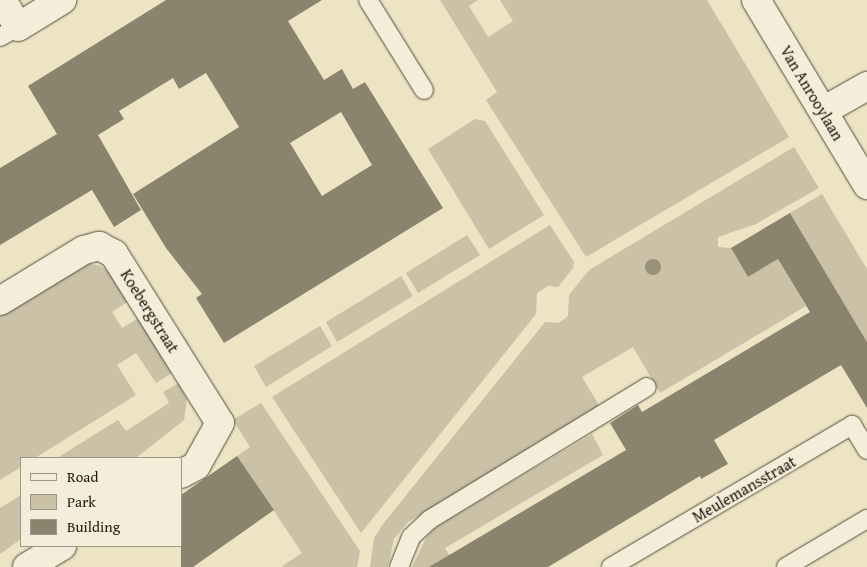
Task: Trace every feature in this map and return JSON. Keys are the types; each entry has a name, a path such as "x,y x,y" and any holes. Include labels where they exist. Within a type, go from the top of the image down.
{"street":[{"path":"2,0 9,32 62,0"},
{"name":"Van Anrooylaan","path":"756,0 867,185"},
{"path":"823,111 867,86"},
{"name":"Koebergstraat","path":"0,301 84,250 99,246 114,254 220,423 196,466 182,473"},
{"path":"27,567 60,547"}],"lane":[{"path":"368,0 424,90"},
{"path":"399,567 411,537 429,520 647,387"},
{"name":"Meulemansstraat","path":"611,567 852,425 867,450"},
{"path":"786,567 867,520"}],"green space":[{"path":"440,0 478,0 469,6 488,37 513,21 500,0 707,0 789,137 586,257 486,100 497,92"},
{"path":"475,119 485,121 544,215 489,249 428,149"},
{"path":"794,147 819,188 756,224 718,237 718,247 731,248 748,277 778,259 806,306 660,393 633,347 582,377 600,407 408,522 394,539 388,567 370,567 374,538 383,524 545,322 559,323 568,316 569,295 589,270"},
{"path":"822,194 867,269 867,342 790,213"},
{"path":"550,225 574,262 573,268 558,287 548,286 537,293 536,314 361,533 272,397"},
{"path":"467,235 480,255 418,293 406,273"},
{"path":"86,263 101,266 113,276 129,301 112,312 122,328 139,318 172,373 156,383 136,353 117,365 136,395 37,457 20,457 20,468 0,480 0,312"},
{"path":"401,276 413,296 337,342 326,322"},
{"path":"320,326 332,346 266,387 254,366"},
{"path":"179,383 187,399 184,420 137,457 59,457 118,420 126,431 169,403 163,392"},
{"path":"261,403 360,551 357,567 281,567 302,553 237,456 250,447 233,420"},
{"path":"592,434 603,455 445,548 456,567 412,567 427,536 438,525"},
{"path":"20,496 20,540 0,554 0,508"}],"building":[{"path":"166,0 322,0 288,21 324,80 342,69 353,89 365,82 443,208 224,343 196,298 202,294 166,248 133,194 239,127 206,73 179,89 173,78 119,111 124,119 98,135 141,210 114,227 92,190 0,245 0,168 57,134 28,86","holes":["341,112 372,165 322,196 290,143"]},
{"path":"790,213 867,342 867,408 841,365 714,440 728,464 701,479 700,476 548,567 429,567 626,450 610,423 638,405 642,412 810,312 778,259 748,277 731,248"},
{"path":"237,456 274,510 193,567 181,567 182,494"}]}
